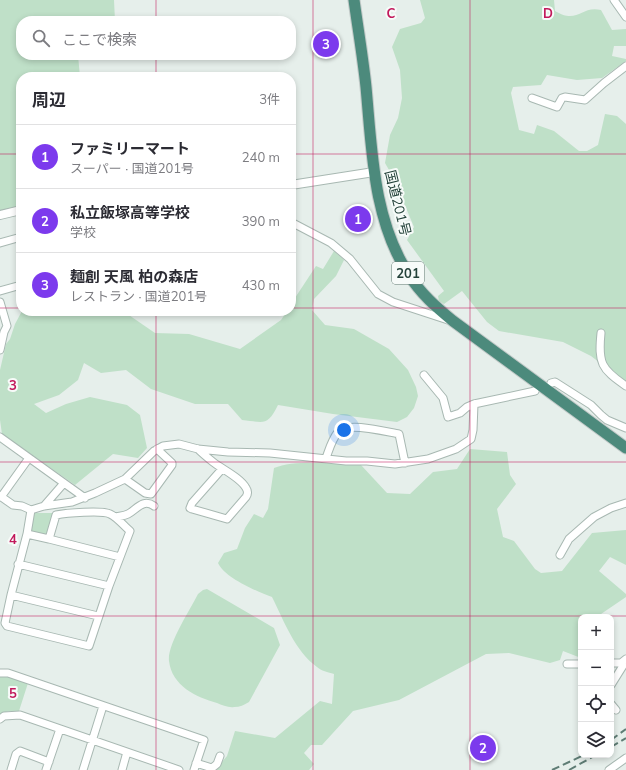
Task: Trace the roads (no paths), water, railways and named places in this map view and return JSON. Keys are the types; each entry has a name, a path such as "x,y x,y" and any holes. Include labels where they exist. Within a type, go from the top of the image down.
{"highway":[{"name":"国道201号","path":"354,0 363,58 374,172 385,225 394,250 409,276 427,299 453,321 626,448"}],"street":[{"path":"614,0 626,17"},
{"path":"532,98 557,107 562,98 565,97 585,100 604,82 626,66"},
{"path":"296,184 374,172"},
{"path":"0,215 16,211"},
{"path":"296,225 331,243 350,259 378,294 393,302 453,321"},
{"path":"0,243 16,238"},
{"path":"0,291 16,286"},
{"path":"0,302 7,326 2,333 0,350"},
{"path":"600,333 599,351 601,362 607,371 626,386"},
{"path":"424,375 443,398 448,417 460,413 467,406 535,391"},
{"path":"551,383 555,382 564,387 591,405 607,420 626,428"},
{"path":"29,458 1,497 13,505 22,506 31,510 85,498 125,479 162,446 179,444 198,449 228,452 270,453 346,461 367,461 395,464 428,459 456,449 471,439 473,430 474,404"},
{"path":"326,458 338,432 342,429 362,427 399,434 405,463"},
{"path":"0,437 85,498"},
{"path":"125,479 145,493 152,494 172,465 172,463 157,449"},
{"path":"198,449 205,456 243,484 248,493 227,519 190,508 192,503 222,469"},
{"path":"44,506 64,483"},
{"path":"560,555 570,538 594,517 611,508 626,503"},
{"path":"115,517 125,516 142,504 151,504 154,506"},
{"path":"31,510 27,534 18,564 5,623 7,626 88,646 130,531 115,517 100,512 56,515 49,539"},
{"path":"27,534 120,557"},
{"path":"18,564 109,586"},
{"path":"11,595 98,616"},
{"path":"614,663 621,663 626,660"},
{"path":"614,680 626,660"},
{"path":"567,664 578,664"},
{"path":"0,673 8,673 204,740 195,767 214,767 220,756"},
{"path":"83,770 103,706"},
{"path":"0,719 4,716 20,715 127,752 157,766 179,770"},
{"path":"46,770 60,729"},
{"path":"11,770 16,754 20,751 49,762"},
{"path":"122,770 127,752"},
{"path":"609,770 626,758"}],"railway":[{"path":"614,738 626,729"},
{"path":"614,745 626,738"},
{"path":"552,770 578,758"},
{"path":"569,770 591,758"}],"place":[{"name":"麺創 天風 柏の森店","path":"326,44"},
{"name":"ファミリーマート","path":"358,219"},
{"name":"私立飯塚高等学校","path":"483,748"}]}
